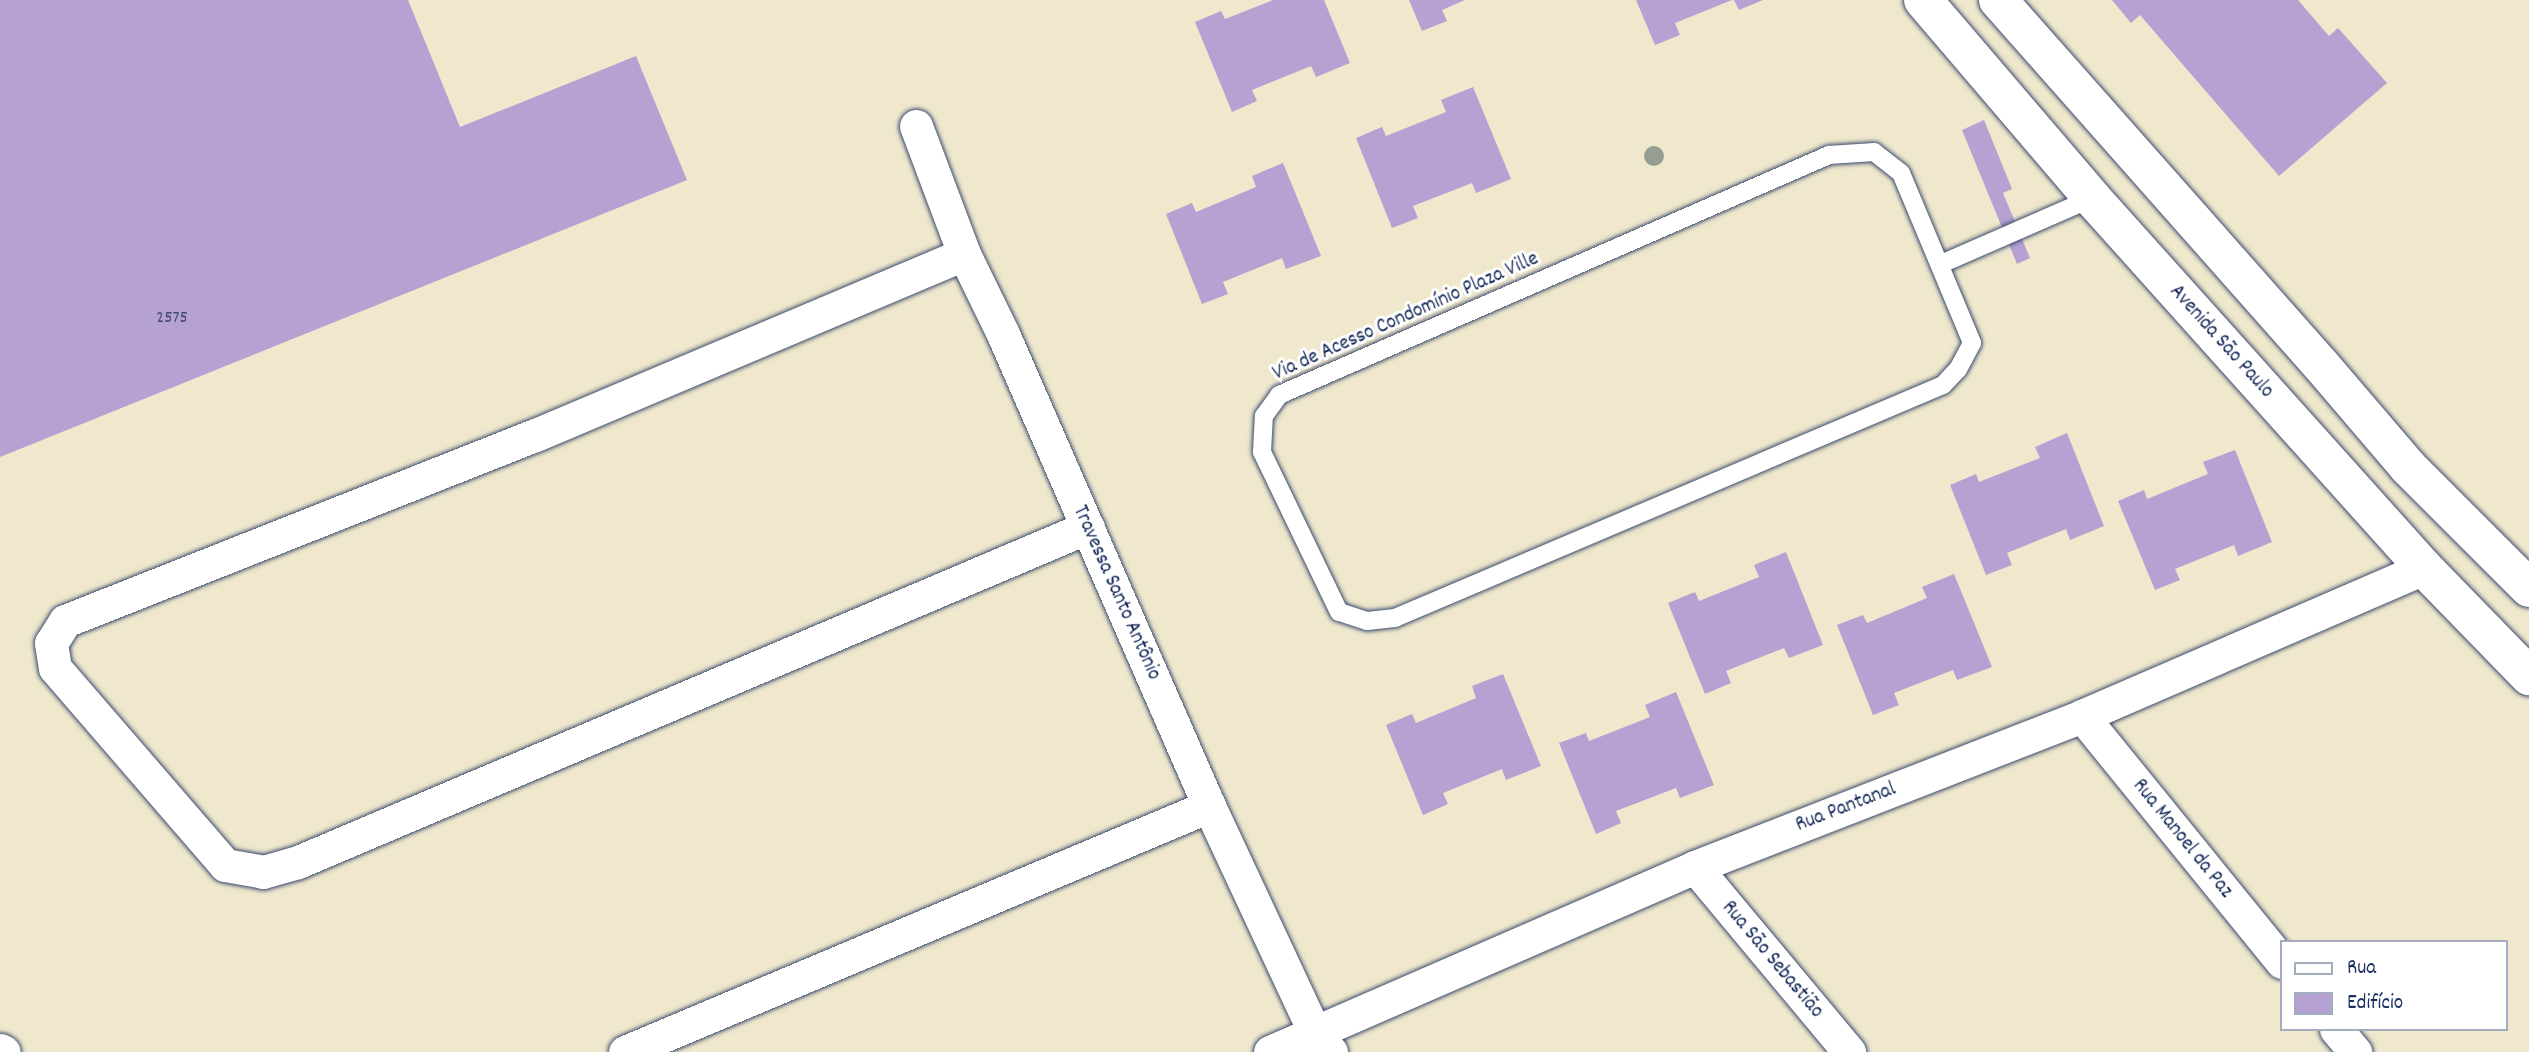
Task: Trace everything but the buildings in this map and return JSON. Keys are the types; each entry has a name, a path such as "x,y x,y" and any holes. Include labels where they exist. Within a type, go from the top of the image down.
{"street":[{"name":"Avenida São Paulo","path":"1923,0 2092,198 2424,568 2529,676"},
{"path":"1998,0 2322,365 2408,467 2529,588"},
{"name":"Travessa Santo Antônio","path":"916,126 964,254 1088,527 1209,806 1323,1042"},
{"path":"964,254 535,435 65,621 51,643 55,668 225,865 263,872 323,852 1088,527"},
{"name":"Rua Pantanal","path":"1270,1052 1323,1042 1695,867 2082,716 2424,568"},
{"name":"Rua Manoel da Paz","path":"2082,716 2280,960"},
{"path":"625,1052 1209,806"},
{"name":"Rua São Sebastião","path":"1695,867 1849,1052"},
{"path":"2338,1031 2355,1052"}],"lane":[{"name":"Via de Acesso Condomínio Plaza Ville","path":"1874,152 1900,173 1941,264 1972,343 1958,369 1944,385 1395,618 1367,621 1339,612 1262,452 1264,416 1279,395 1829,155 1874,152"},
{"path":"1941,264 2092,198"}]}
